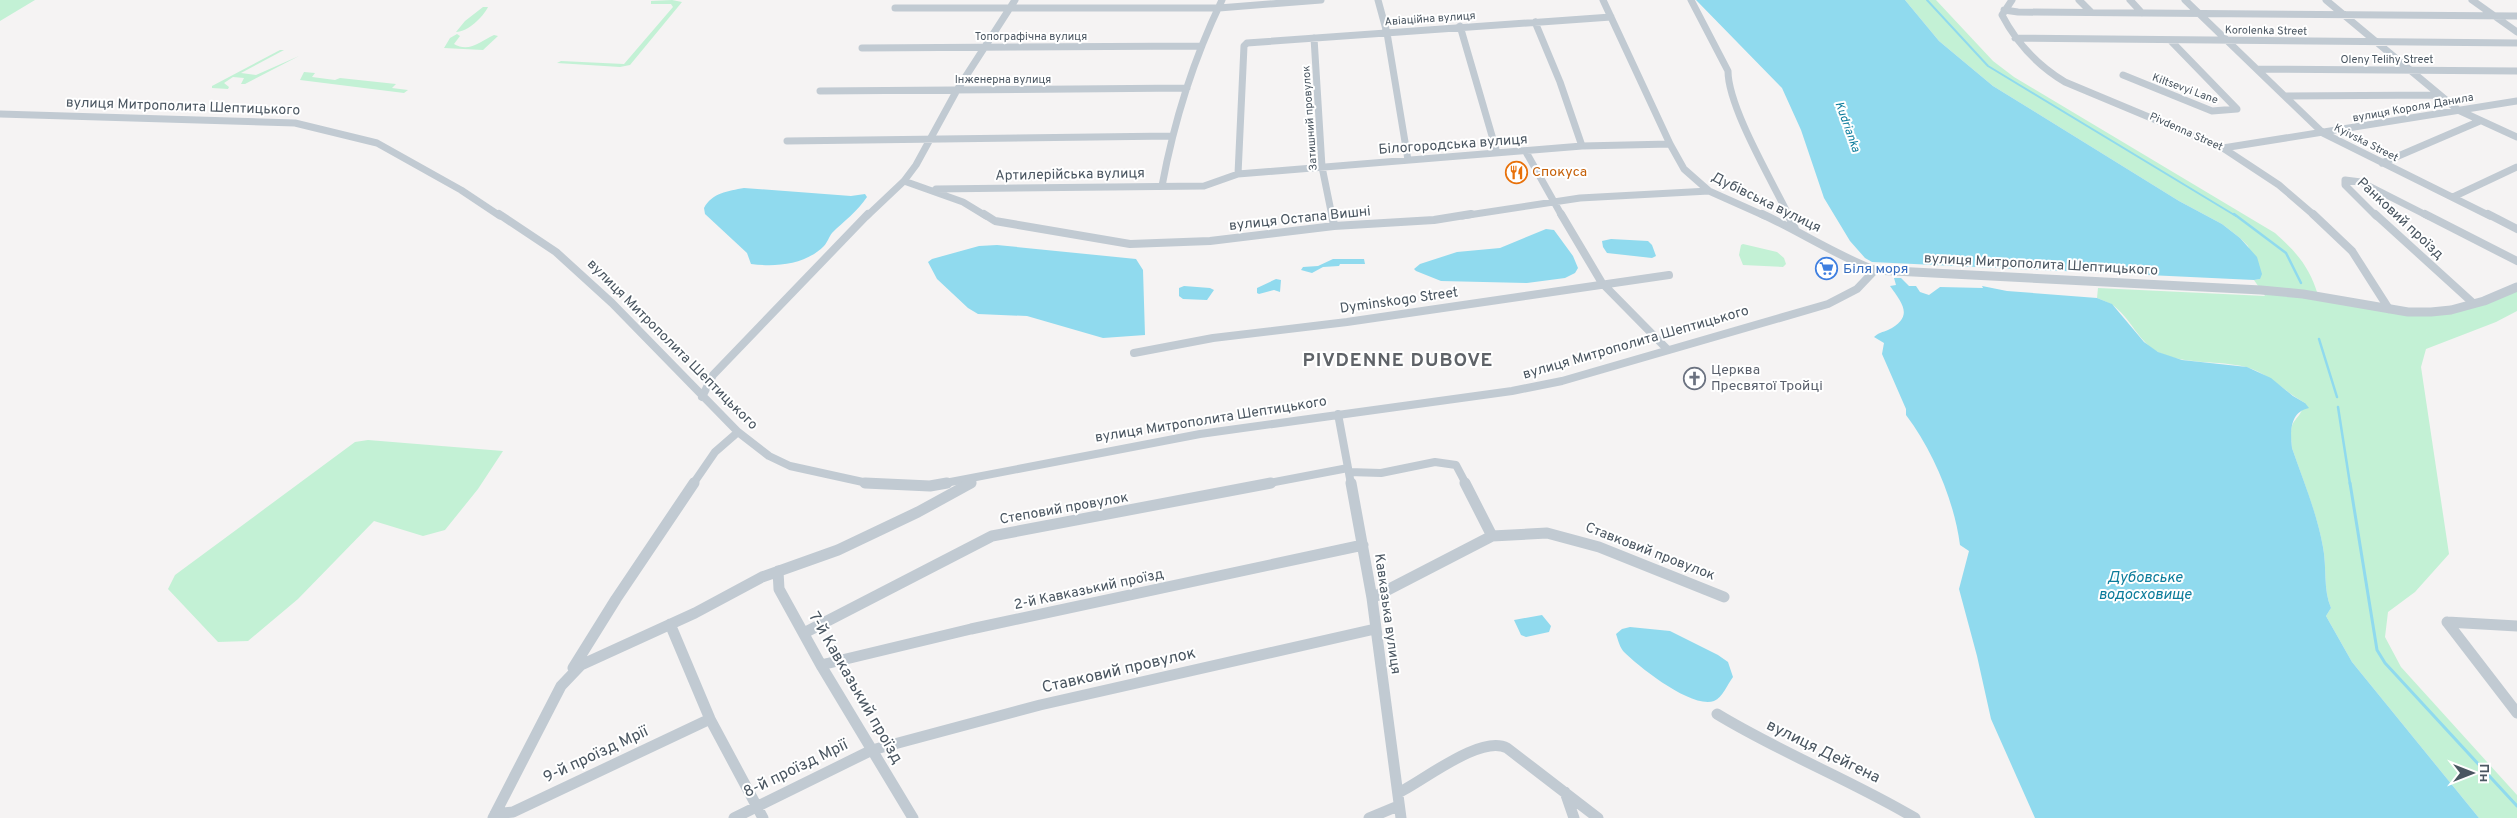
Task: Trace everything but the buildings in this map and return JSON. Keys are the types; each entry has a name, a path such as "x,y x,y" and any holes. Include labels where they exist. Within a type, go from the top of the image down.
{"street":[{"path":"702,397 705,386 720,368 892,190 904,181 916,165 983,47 1015,0"},
{"path":"1162,186 1171,136 1186,88 1200,46 1222,0"},
{"path":"895,8 1219,8 1321,0"},
{"path":"1378,0 1387,33 1408,160"},
{"name":"Дубівська вулиця","path":"1603,0 1670,144 1684,169 1702,187 1795,229 1845,259 1876,270"},
{"path":"1691,0 1728,70 1728,84 1738,110 1795,229"},
{"path":"2004,10 2012,0"},
{"path":"2080,0 2091,12"},
{"path":"2130,0 2142,13"},
{"name":"Kyivska Street","path":"2185,0 2323,132 2382,163 2517,228"},
{"path":"2326,0 2458,110 2517,137"},
{"path":"2472,0 2517,32"},
{"path":"2004,10 2517,16"},
{"name":"Pivdenna Street","path":"2004,10 2002,15 2015,38 2034,62 2058,78 2223,148 2278,185 2323,223 2352,251 2389,309"},
{"name":"Авіаційна вулиця","path":"1238,174 1244,46 1250,41 1611,17"},
{"path":"1535,22 1560,82 1582,146"},
{"path":"1460,26 1498,154"},
{"name":"Затишний провулок","path":"1314,38 1322,167 1334,226"},
{"name":"Korolenka Street","path":"2015,38 2517,43"},
{"name":"Kiltsevyi Lane","path":"2123,75 2212,111 2237,109 2171,41"},
{"name":"Топографічна вулиця","path":"862,48 1200,46"},
{"name":"Oleny Telihy Street","path":"2257,69 2517,71"},
{"name":"Інженерна вулиця","path":"820,91 1186,88"},
{"path":"2285,96 2439,95"},
{"name":"вулиця Короля Данила","path":"2223,148 2517,101"},
{"name":"вулиця Митрополита Шептицького","path":"0,114 295,123 377,143 461,190 556,252 612,302 738,432 769,456 790,466 878,485 930,486 1200,434 1512,391 1562,381 1667,349 1828,304 1857,289 1876,270 2261,290 2304,294 2389,309 2431,312 2451,310 2473,304 2517,287"},
{"path":"2382,163 2480,121"},
{"path":"787,141 1171,136"},
{"name":"Білогородська вулиця","path":"1211,185 1238,174 1582,146 1670,144"},
{"path":"1526,152 1602,283 1667,349"},
{"path":"2453,197 2517,167"},
{"name":"Ранковий проїзд","path":"2473,304 2425,258 2393,232 2345,185 2345,180 2360,182 2517,261"},
{"name":"вулиця Остапа Вишні","path":"904,181 963,202 995,221 1022,224 1130,244 1210,241 1334,226 1434,220 1553,201 1620,195 1709,191"},
{"name":"Артилерійська вулиця","path":"929,189 1211,185"},
{"name":"Dyminskogo Street","path":"1134,353 1220,337 1390,316 1602,283 1669,275"},
{"name":"Кавказька вулиця","path":"1338,414 1372,598 1399,812"},
{"path":"494,816 570,674 616,599 715,452 738,432"},
{"name":"Степовий провулок","path":"804,633 992,536 1348,470 1381,473 1435,462 1456,465 1492,536"},
{"path":"570,674 581,665 670,624 735,590 778,571 838,550 918,512 959,488 993,474"},
{"name":"Ставковий провулок","path":"1372,598 1492,536 1546,533 1598,546 1724,597"},
{"name":"2-й Кавказький проїзд","path":"821,665 971,630 1363,545"},
{"name":"7-й Кавказький проїзд","path":"778,571 779,589 821,665 913,818"},
{"path":"2447,622 2517,626"},
{"path":"2447,622 2476,662 2517,712"},
{"path":"670,624 710,719 763,818"},
{"name":"Ставковий провулок","path":"872,750 1040,705 1375,629"},
{"name":"вулиця Дейгена","path":"1717,714 1760,740 1893,805 1914,818"},
{"name":"9-й проїзд Мрії","path":"494,816 513,812 710,719"},
{"path":"1398,793 1413,788 1480,746 1495,743 1507,748 1598,818"},
{"name":"8-й проїзд Мрії","path":"734,818 872,750"},
{"path":"1565,792 1574,818"},
{"path":"1370,818 1399,812"}],"green space":[{"path":"0,0 35,0 0,21"},
{"path":"672,0 682,2 630,65 620,67 557,63 561,61 624,64 673,7 671,4 651,4 651,1"},
{"path":"1905,0 1936,0 1993,61 2014,77 2275,233 2290,247 2306,268 2318,295 2434,314 2517,291 2517,311 2496,322 2426,349 2421,367 2449,554 2415,592 2388,612 2385,637 2401,667 2517,795 2517,818 2479,818 2352,662 2326,616 2331,608 2326,586 2323,547 2313,510 2292,448 2291,438 2292,425 2305,403 2255,370 2235,365 2170,357 2152,349 2118,309 2097,298 2098,288 2265,296 2254,280 2260,279 2248,246 2222,224 2179,201 1993,86 1939,41"},
{"path":"483,7 488,7 475,23 465,30 456,32 465,21"},
{"path":"457,34 460,36 454,44 465,47 475,45 494,35 498,36 483,50 444,48 450,38"},
{"path":"280,50 284,50 241,73 256,75 299,56 245,84 241,84 244,78 233,77 224,83 229,87 228,89 212,88 212,86"},
{"path":"304,72 315,73 312,77 335,80 340,78 396,84 392,88 408,90 404,93 300,80"},
{"path":"1741,245 1777,252 1784,258 1786,264 1783,267 1743,265 1739,255"},
{"path":"368,440 503,451 478,489 445,530 423,536 374,521 298,599 248,641 218,642 168,589 175,575 355,442"}],"water":[{"name":"Kudrianka","path":"1696,0 1905,0 1939,41 1993,86 2179,201 2222,224 2240,238 2257,257 2262,274 2260,279 1872,262 1865,258 1850,241 1824,198 1801,130 1782,88"},
{"path":"744,188 851,196 865,194 867,197 855,212 832,233 825,245 816,252 799,261 780,265 761,265 751,264 747,253 705,214 704,208 711,199 726,192"},
{"path":"1546,229 1554,230 1573,256 1578,268 1575,273 1565,278 1527,283 1441,281 1414,269 1420,264 1457,252 1500,248"},
{"path":"1611,239 1648,241 1652,245 1656,256 1652,258 1607,253 1602,241"},
{"path":"997,245 1136,259 1143,270 1145,335 1103,338 1027,316 978,314 968,308 937,279 928,262 932,259 979,246"},
{"path":"1333,259 1364,259 1365,264 1340,264 1339,266 1323,267 1312,273 1301,270 1303,267 1318,266"},
{"name":"Дубовське водосховище","path":"1894,278 1901,278 1909,286 1916,286 1920,292 1929,295 1940,287 1983,288 1982,286 2007,291 2097,298 2112,304 2144,342 2158,352 2182,360 2247,367 2271,378 2305,403 2309,408 2298,414 2291,429 2292,448 2313,509 2323,547 2326,586 2331,608 2326,616 2352,662 2479,818 2035,818 1991,719 1959,589 1969,551 1960,545 1953,511 1941,477 1925,444 1906,415 1906,409 1882,354 1884,343 1874,337 1896,325 1903,315 1902,304 1890,286 1896,285"},
{"path":"1276,279 1281,280 1280,292 1274,290 1257,293 1257,288"},
{"path":"1184,286 1214,290 1207,300 1183,299 1179,296 1179,288"},
{"path":"1542,615 1551,626 1549,632 1526,637 1521,635 1514,620"},
{"path":"1630,627 1670,631 1728,662 1733,677 1722,694 1714,701 1704,702 1680,693 1653,676 1631,659 1623,650 1616,634 1622,629"}],"waterway":[{"path":"1927,0 1988,66 2236,216"},
{"path":"2234,214 2286,253 2301,283"},
{"path":"2319,339 2337,397"},
{"path":"2338,407 2350,484"},
{"path":"2350,483 2377,650 2385,663 2517,806"}],"place":[{"name":"Спокуса","path":"1516,172"},
{"name":"Біля моря","path":"1827,269"},
{"name":"Церква Пресвятої Тройці","path":"1695,378"}],"district":[{"name":"PIVDENNE DUBOVE","path":"1398,361"}]}
